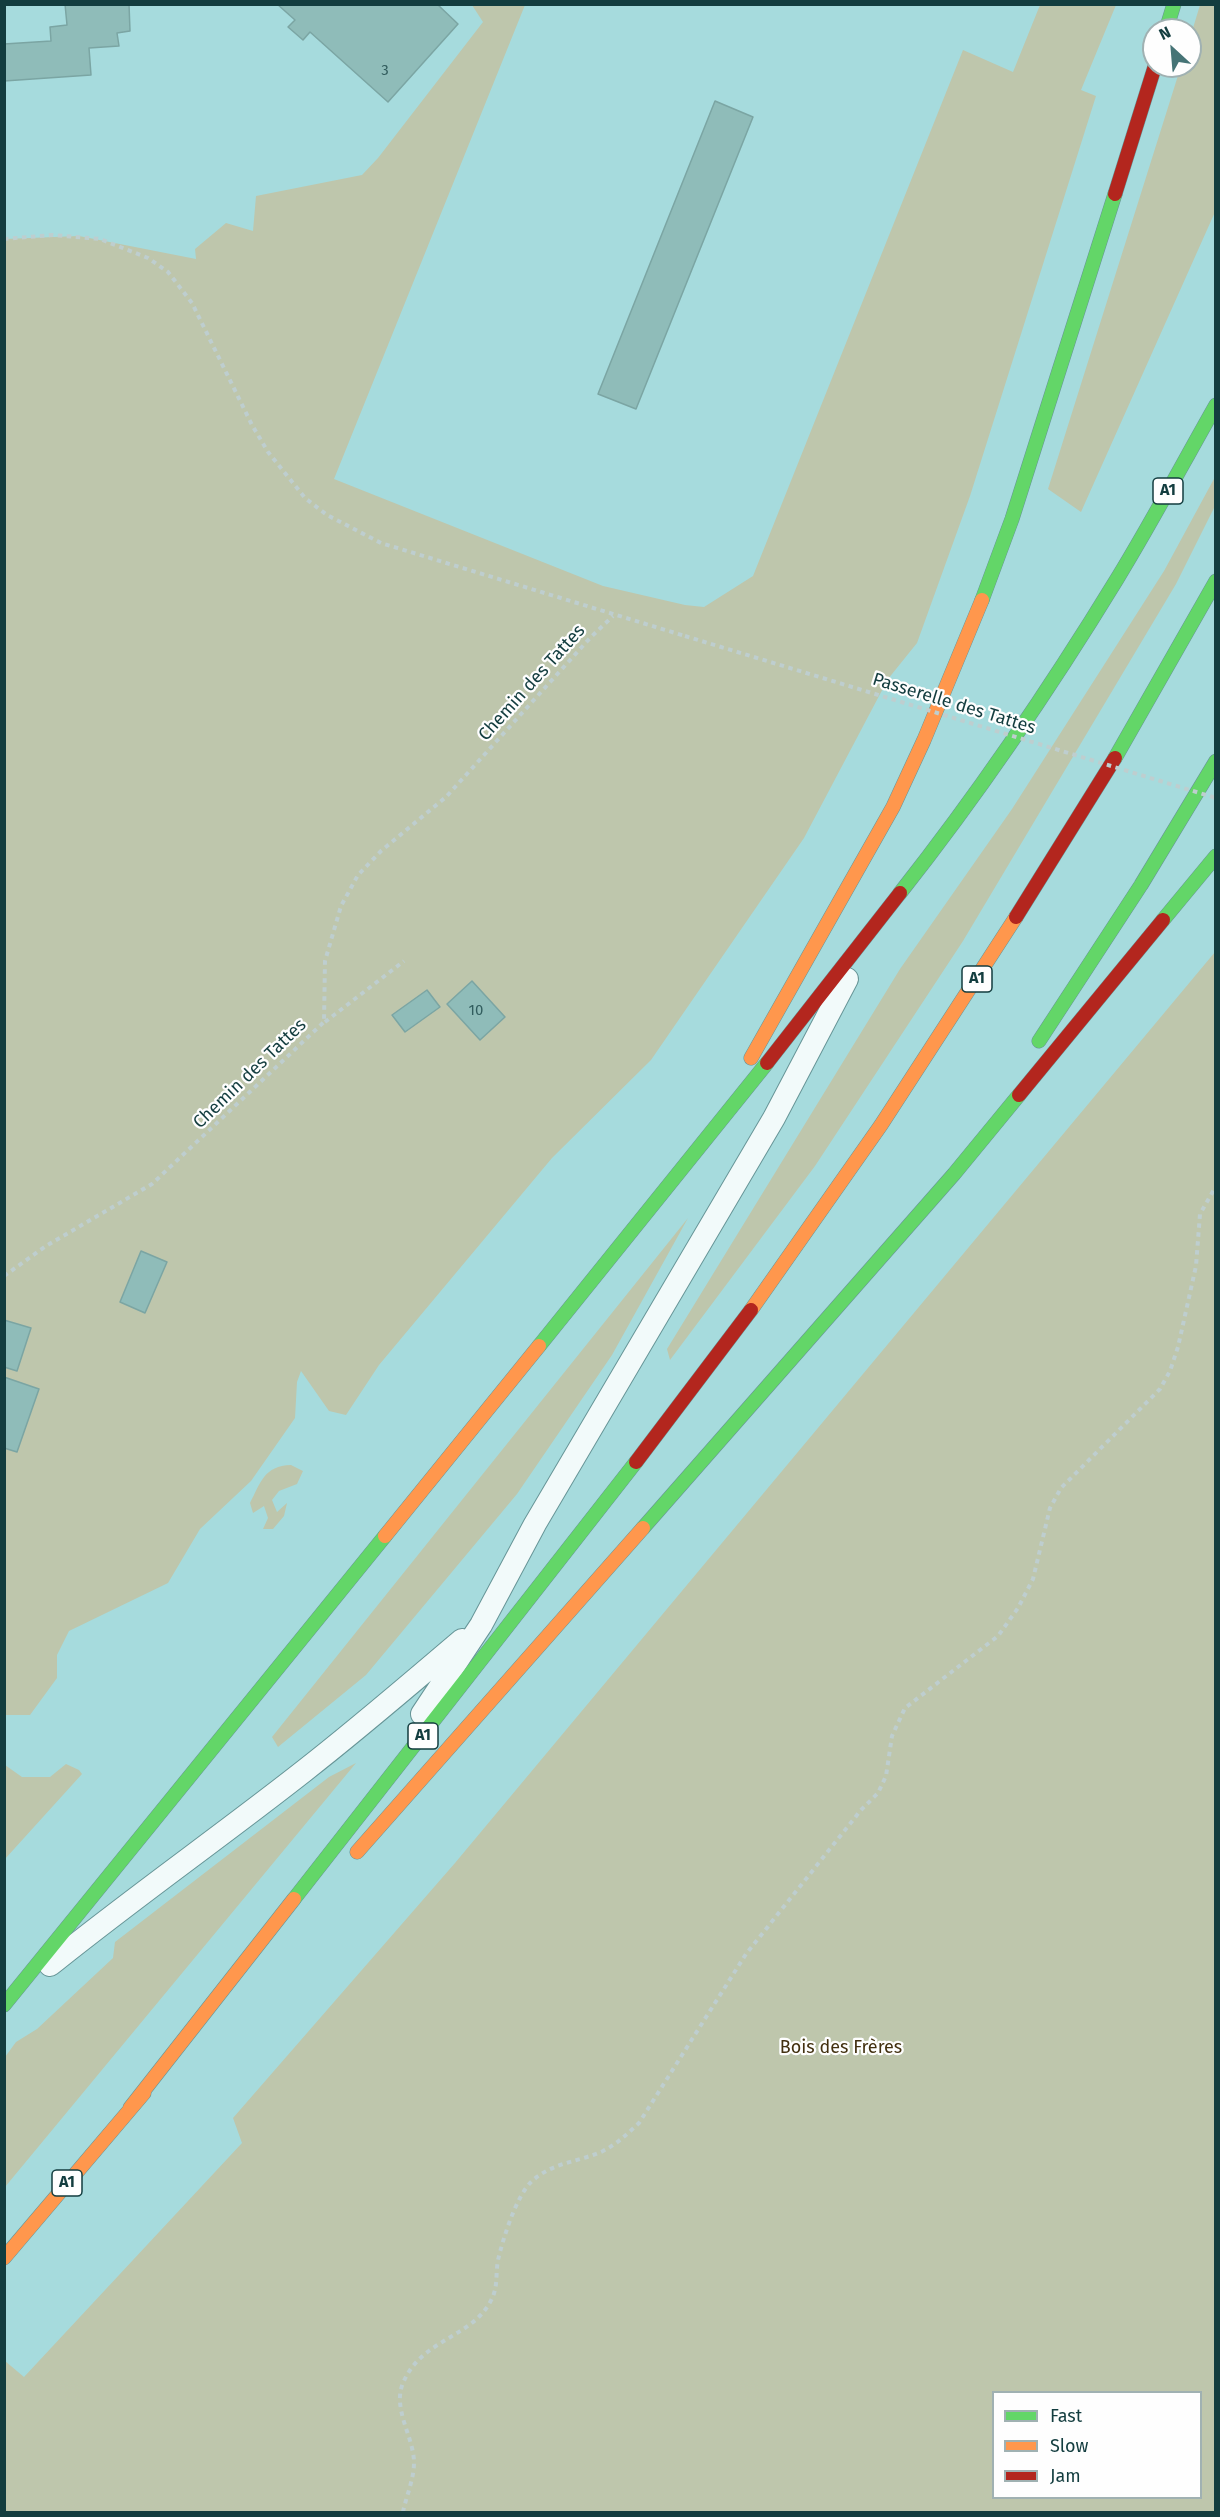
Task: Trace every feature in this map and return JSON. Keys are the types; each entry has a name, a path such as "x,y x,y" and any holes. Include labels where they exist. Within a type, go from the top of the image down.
{"highway":[{"path":"701,1147 893,807 924,740 990,581 1012,519 1151,78"},
{"name":"A1","path":"8,2001 701,1147 927,859 1058,673 1118,577 1215,405"},
{"name":"A1","path":"4,2258 130,2108 594,1516 712,1361 820,1211 944,1029 1081,815 1143,711 1215,581"},
{"path":"1031,1054 1141,885 1215,761"},
{"path":"348,1861 954,1174 1215,856"},
{"path":"954,1174 1018,1074"},
{"path":"130,2108 286,1932"}],"lane":[{"path":"339,1840 481,1625 535,1524 774,1118 871,933"},
{"path":"8,2001 107,1919 172,1873 306,1770 481,1625 594,1516"}],"path":[{"name":"Chemin des Tattes","path":"4,238 52,235 100,239 148,258 168,272 192,303 252,425 268,452 305,498 327,515 381,543 543,591 613,616 685,636"},
{"name":"Chemin des Tattes","path":"4,1276 46,1246 152,1184 324,1022 325,961 341,906 358,875 381,850 446,797 590,638 613,616"},
{"name":"Passerelle des Tattes","path":"685,636 1215,798"},
{"path":"324,1022 404,961"},
{"path":"403,2512 414,2464 400,2405 402,2385 415,2362 437,2344 472,2323 488,2306 497,2287 498,2263 509,2224 529,2183 542,2172 558,2164 601,2152 620,2141 639,2123 746,1954 861,1810 878,1793 886,1776 892,1736 905,1708 942,1677 998,1636 1018,1608 1033,1579 1050,1508 1061,1488 1160,1389 1170,1371 1196,1266 1200,1214 1215,1186"}],"green space":[{"path":"472,5 525,5 334,479 603,586 685,605 704,607 753,576 963,50 1013,72 1040,5 1116,5 1081,90 1096,96 970,496 917,643 888,679 804,838 651,1060 552,1158 379,1365 346,1415 329,1411 301,1371 297,1382 295,1418 251,1481 200,1529 168,1583 69,1631 57,1655 57,1678 30,1715 5,1715 5,239 79,236 196,259 195,249 226,223 253,231 256,196 362,175 378,158 483,22"},
{"path":"1200,5 1215,5 1215,212 1081,512 1048,489 1177,78 1202,78 1202,18 1196,18"},
{"path":"1215,477 1215,506 1176,584 963,941 815,1166 670,1360 667,1349 900,969 1012,809 1164,571"},
{"name":"Bois des Frères","path":"1215,952 1215,2512 5,2512 5,2361 24,2377 242,2143 233,2118 455,1863"},
{"path":"688,1218 612,1355 517,1494 366,1675 278,1747 272,1737"},
{"path":"291,1465 303,1471 297,1484 279,1491 272,1500 277,1512 287,1503 284,1516 273,1529 263,1529 268,1518 264,1506 253,1513 250,1503 264,1476 275,1468"},
{"path":"356,1763 5,2187 5,2057 16,2042 37,2029 113,1958 115,1942 329,1777"},
{"path":"66,1764 79,1770 82,1774 5,1859 5,1765 22,1777 50,1777"}],"building":[{"path":"65,4 129,4 130,31 117,33 119,46 89,48 91,75 4,81 4,44 51,41 50,27 67,25"},
{"path":"277,4 437,4 458,24 388,102 310,32 303,40 288,27 295,20"},
{"path":"715,101 753,117 636,409 598,394"},
{"path":"472,981 505,1017 480,1040 447,1004"},
{"path":"427,990 440,1007 405,1032 392,1015"},
{"path":"141,1251 167,1262 145,1313 120,1302"},
{"path":"4,1320 31,1328 17,1371 4,1367"},
{"path":"4,1377 39,1389 17,1452 4,1448"}],"traffic: fast":[{"path":"1170,18 1174,4"},
{"path":"982,600 1012,519 1115,194"},
{"path":"900,893 986,778 1066,660 1130,558 1216,405"},
{"path":"1115,758 1216,581"},
{"path":"1039,1041 1141,885 1216,761"},
{"path":"1163,920 1216,856"},
{"path":"539,1346 767,1063"},
{"path":"643,1528 954,1174 1019,1095"},
{"path":"294,1899 636,1462"},
{"path":"4,2005 385,1536"}],"traffic: slow":[{"path":"751,1058 893,807 924,740 982,600"},
{"path":"751,1310 881,1125 1016,917"},
{"path":"385,1536 539,1346"},
{"path":"357,1852 643,1528"},
{"path":"130,2108 294,1899"},
{"path":"4,2258 144,2093"}],"traffic: jam":[{"path":"1115,194 1151,78"},
{"path":"1016,917 1115,758"},
{"path":"767,1063 900,893"},
{"path":"1019,1095 1163,920"},
{"path":"636,1462 751,1310"}]}
